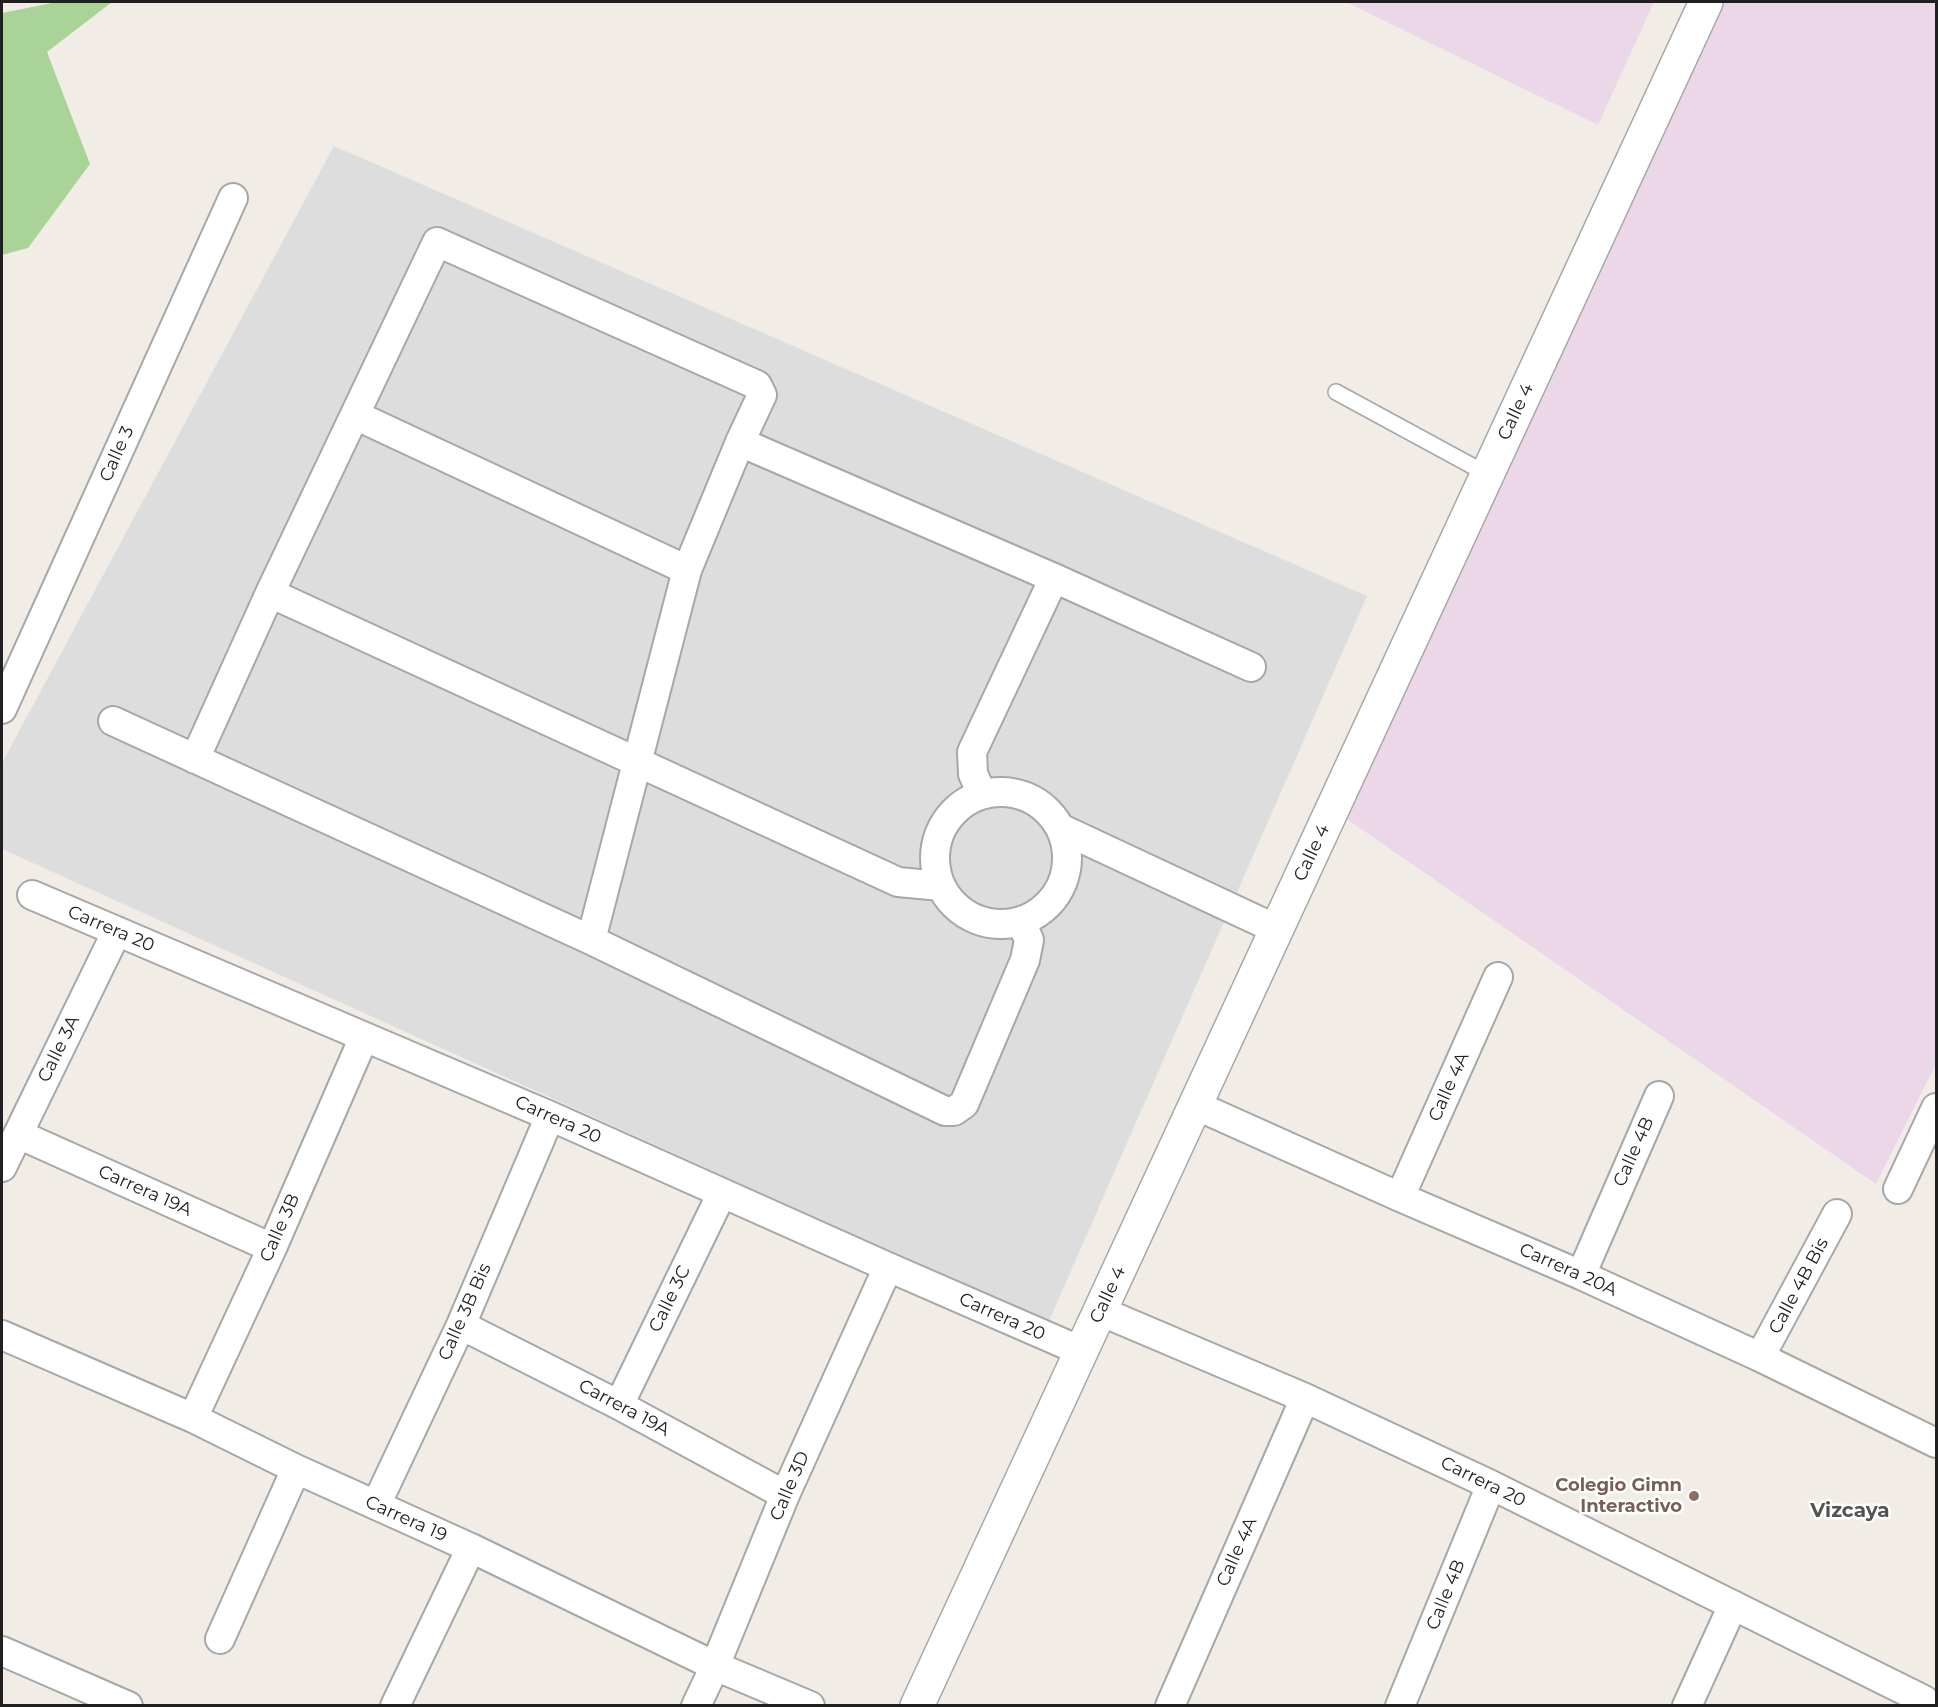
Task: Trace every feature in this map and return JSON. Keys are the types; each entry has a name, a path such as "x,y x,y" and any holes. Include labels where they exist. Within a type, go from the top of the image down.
{"street":[{"name":"Calle 4","path":"917,1706 1706,2"},
{"name":"Calle 3","path":"2,709 233,198"},
{"path":"195,759 270,593 437,242 757,385 762,395 687,570 591,940"},
{"path":"355,415 687,570"},
{"path":"740,442 1054,578 1251,667"},
{"path":"982,794 973,774 972,752 1054,578"},
{"path":"270,593 898,882 941,886"},
{"path":"113,721 591,940 945,1111 954,1111 964,1104 1025,960 1029,940 1021,921"},
{"path":"1000,791 1019,793 1036,801 1051,813 1062,829 1067,847 1067,866 1062,884 1052,900 1038,913 1021,921 1002,924 983,922 966,914 951,902 941,886 935,868 935,849 940,831 950,815 964,802 982,794 1000,791"},
{"path":"1062,829 1276,929"},
{"name":"Carrera 20","path":"32,895 550,1116 1081,1351"},
{"name":"Calle 3A","path":"2,1167 117,931"},
{"name":"Calle 4A","path":"1400,1197 1498,976"},
{"name":"Calle 3B","path":"193,1418 272,1248 364,1037"},
{"name":"Calle 4B","path":"1581,1275 1659,1096"},
{"name":"Carrera 20A","path":"1195,1105 1581,1275 1760,1357 1936,1443"},
{"path":"1898,1189 1936,1108"},
{"name":"Calle 3B Bis","path":"376,1505 461,1325 550,1116"},
{"name":"Carrera 19A","path":"18,1134 272,1248"},
{"name":"Calle 3C","path":"619,1405 722,1193"},
{"name":"Calle 4B Bis","path":"1760,1357 1837,1214"},
{"name":"Calle 3D","path":"696,1706 715,1666 785,1495 888,1267"},
{"name":"Carrera 20","path":"1100,1311 1305,1398 1491,1485 1733,1605 1922,1703"},
{"name":"Carrera 19A","path":"461,1325 619,1405 785,1495"},
{"name":"Carrera 19","path":"2,1335 193,1418 296,1469 471,1548 715,1666 810,1706"},
{"name":"Calle 4A","path":"1170,1706 1305,1398"},
{"path":"220,1639 296,1469"},
{"name":"Calle 4B","path":"1400,1706 1491,1485"},
{"path":"395,1706 471,1548"},
{"path":"1687,1706 1733,1605"},
{"path":"4,1659 128,1706"}],"lane":[{"path":"1336,392 1487,474"}],"shaded area":[{"path":"1346,2 1654,2 1598,125"},
{"path":"1718,2 1936,2 1936,1064 1876,1184 1338,813"},
{"path":"334,146 1367,596 1048,1323 2,849 2,763"}],"green space":[{"path":"57,2 112,2 47,52 90,164 28,248 2,255 2,13"}],"place":[{"name":"Colegio Gimn Interactivo","path":"1694,1496"}],"district":[{"name":"Vizcaya","path":"1850,1511"}]}
